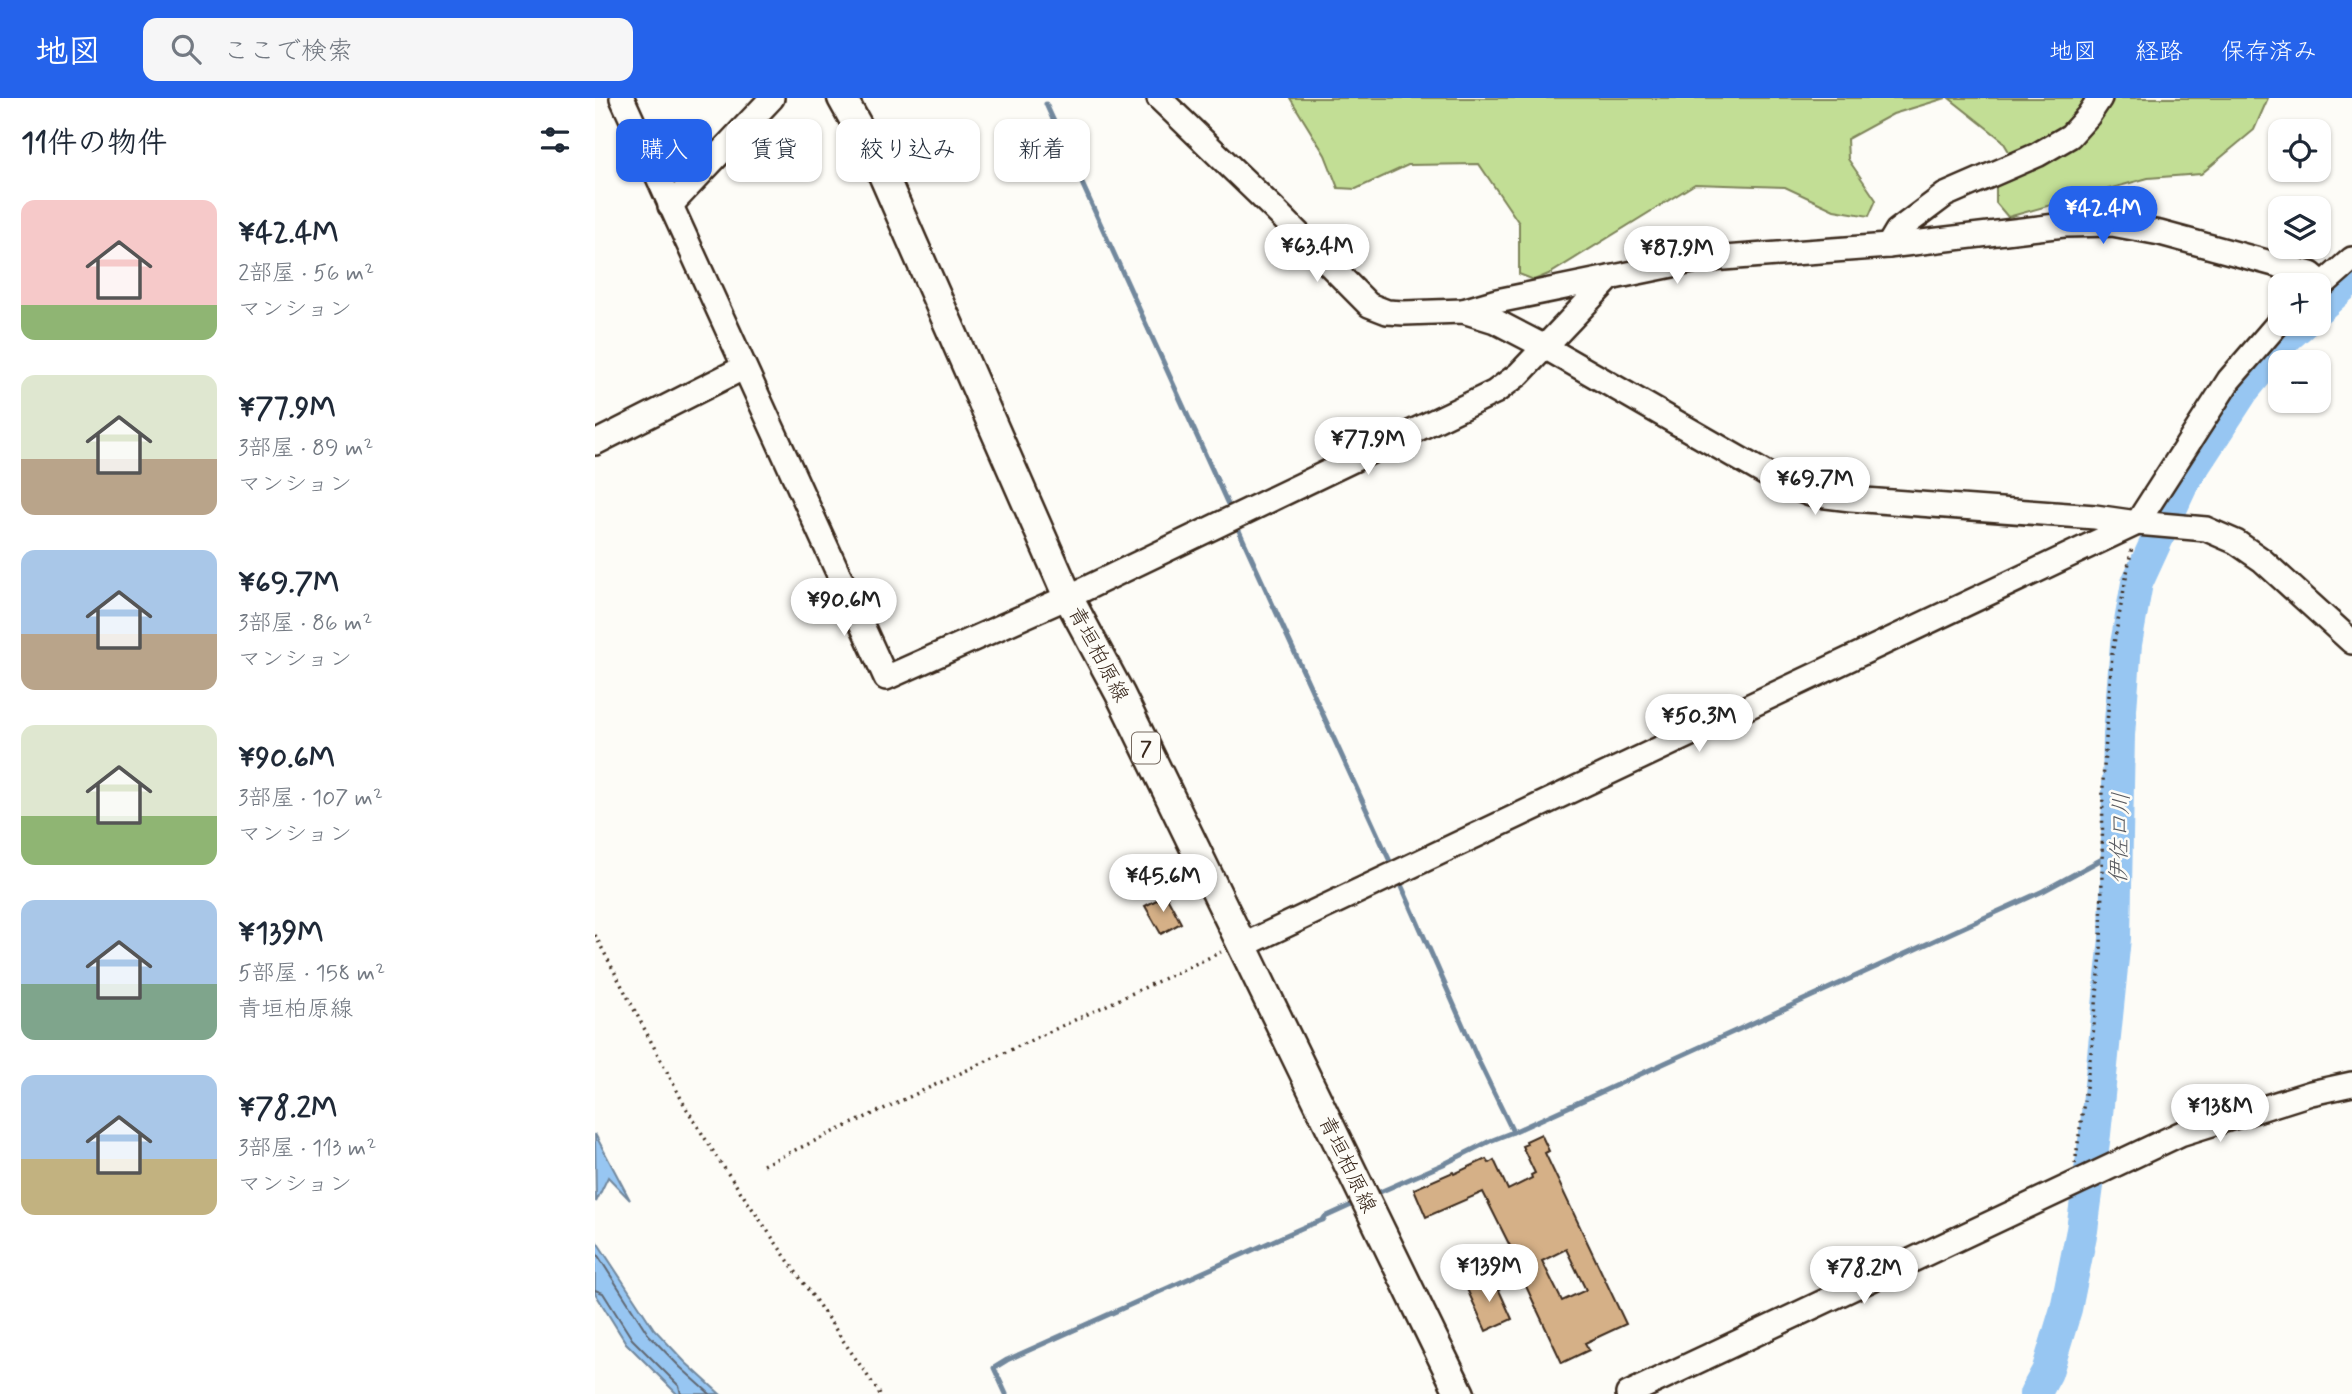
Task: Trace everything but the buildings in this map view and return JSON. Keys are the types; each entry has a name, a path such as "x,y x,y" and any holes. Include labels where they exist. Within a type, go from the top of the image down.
{"main road":[{"name":"青垣柏原線","path":"842,98 877,162 1068,597 1120,694 1460,1394"}],"street":[{"path":"622,98 886,678 1068,597 1495,392 1519,374 1610,278"},
{"path":"670,206 772,98"},
{"path":"1159,98 1369,305 1387,312 1463,311 1497,300 1697,260 1888,246 2064,225 2112,224 2160,233 2307,273"},
{"path":"1888,246 1897,231 1945,195 2037,155 2070,136 2100,98"},
{"path":"2331,277 2352,259"},
{"path":"1463,311 1495,321 1545,347 1780,482 1810,494 2095,516 2206,529 2236,542 2262,560 2352,642"},
{"path":"1241,944 2155,524 2229,380 2268,335"},
{"path":"595,443 743,368"},
{"path":"1628,1394 2180,1133 2311,1093 2352,1084"}],"path":[{"path":"2072,1183 2092,1045 2101,954 2103,781 2112,654 2155,524"},
{"path":"595,935 685,1106 716,1156 880,1394"},
{"path":"763,1165 1241,944"}],"green space":[{"path":"1290,98 1946,98 1893,114 1847,139 1848,159 1876,200 1869,216 1834,210 1785,187 1695,184 1551,273 1534,280 1519,274 1519,223 1479,164 1408,165 1356,189 1338,188 1325,155"},
{"path":"1949,98 2268,98 2254,130 2201,174 2148,178 2008,217 1996,203 1996,186 2006,173 2011,155 2002,140"}],"water":[{"path":"595,1134 630,1200 608,1177 596,1202"},
{"path":"595,1239 654,1329 720,1394 677,1394 626,1343 595,1293"}],"waterway":[{"path":"1046,104 1231,511"},
{"name":"伊佐口川","path":"2331,297 2352,278"},
{"name":"伊佐口川","path":"2035,1394 2047,1372 2066,1309 2082,1230 2095,1134 2115,938 2119,735 2126,644 2137,583 2183,483 2243,391 2288,336"},
{"path":"1236,524 1393,868"},
{"path":"1373,1195 2043,891 2117,851"},
{"path":"1399,880 1513,1132"},
{"path":"1006,1394 994,1368 1007,1360 1358,1202"}]}
